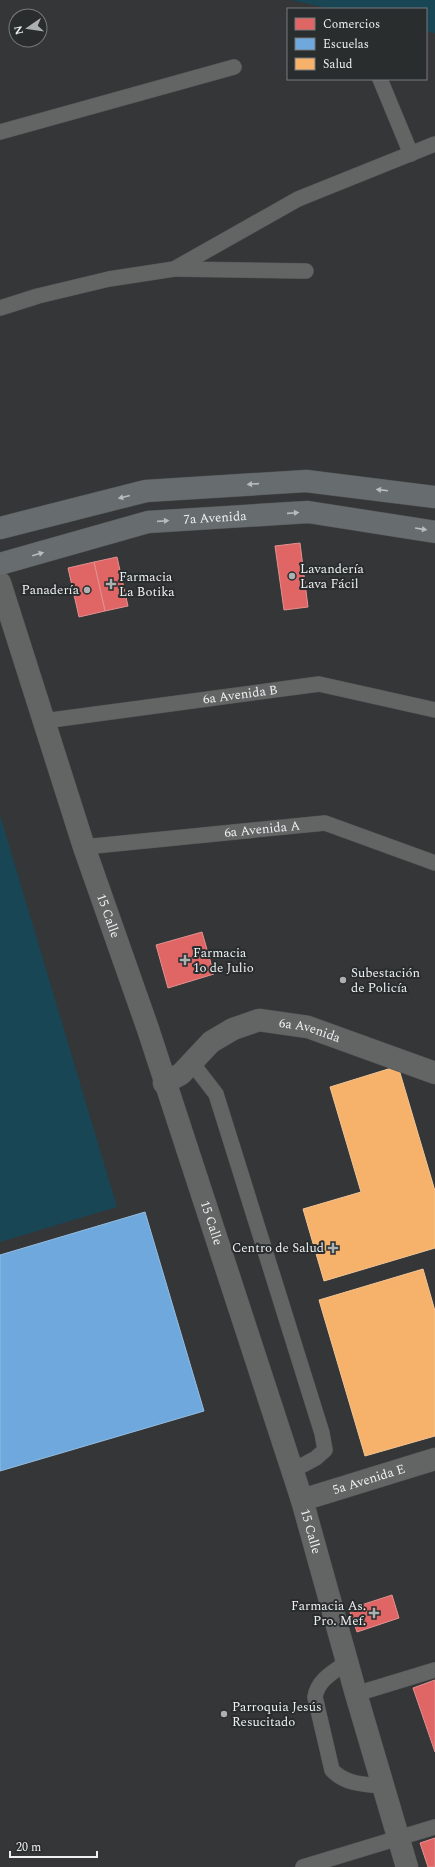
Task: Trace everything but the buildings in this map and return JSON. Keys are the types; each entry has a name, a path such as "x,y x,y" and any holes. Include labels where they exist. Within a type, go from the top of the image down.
{"street":[{"path":"0,528 146,491 306,481 435,497"},
{"name":"7a Avenida","path":"0,564 148,522 308,512 435,532"},
{"name":"15 Calle","path":"0,583 84,847 148,1030 164,1083 302,1500 356,1694 407,1867"},
{"name":"6a Avenida","path":"164,1083 181,1074 211,1042 233,1029 259,1020 308,1027 435,1073"},
{"name":"5a Avenida E","path":"302,1500 435,1459"}],"lane":[{"path":"0,132 234,67"},
{"path":"380,80 411,154"},
{"path":"174,269 298,200 435,144"},
{"path":"0,308 38,296 110,279 174,269 306,271"},
{"name":"6a Avenida B","path":"44,721 319,684 435,710"},
{"name":"6a Avenida A","path":"84,847 325,823 435,862"},
{"path":"192,1063 216,1094 322,1434 325,1450 316,1458 292,1471"},
{"path":"347,1662 320,1682 316,1689 315,1697 332,1770 339,1778 348,1782 383,1786"},
{"path":"356,1694 435,1670"},
{"path":"303,1867 435,1827"}],"shaded area":[{"path":"291,0 435,0 435,33 427,31 427,8 327,8"},
{"path":"0,815 117,1207 0,1242"}],"place":[{"name":"Lavandería Lava Fácil","path":"292,576"},
{"name":"Farmacia La Botika","path":"111,584"},
{"name":"Panadería","path":"87,590"},
{"name":"Farmacia 1o de Julio","path":"185,960"},
{"name":"Subestación de Policía","path":"343,980"},
{"name":"Centro de Salud","path":"333,1248"},
{"name":"Farmacia As. Pro. Mef.","path":"374,1613"},
{"name":"Parroquia Jesús Resucitado","path":"224,1714"}]}
